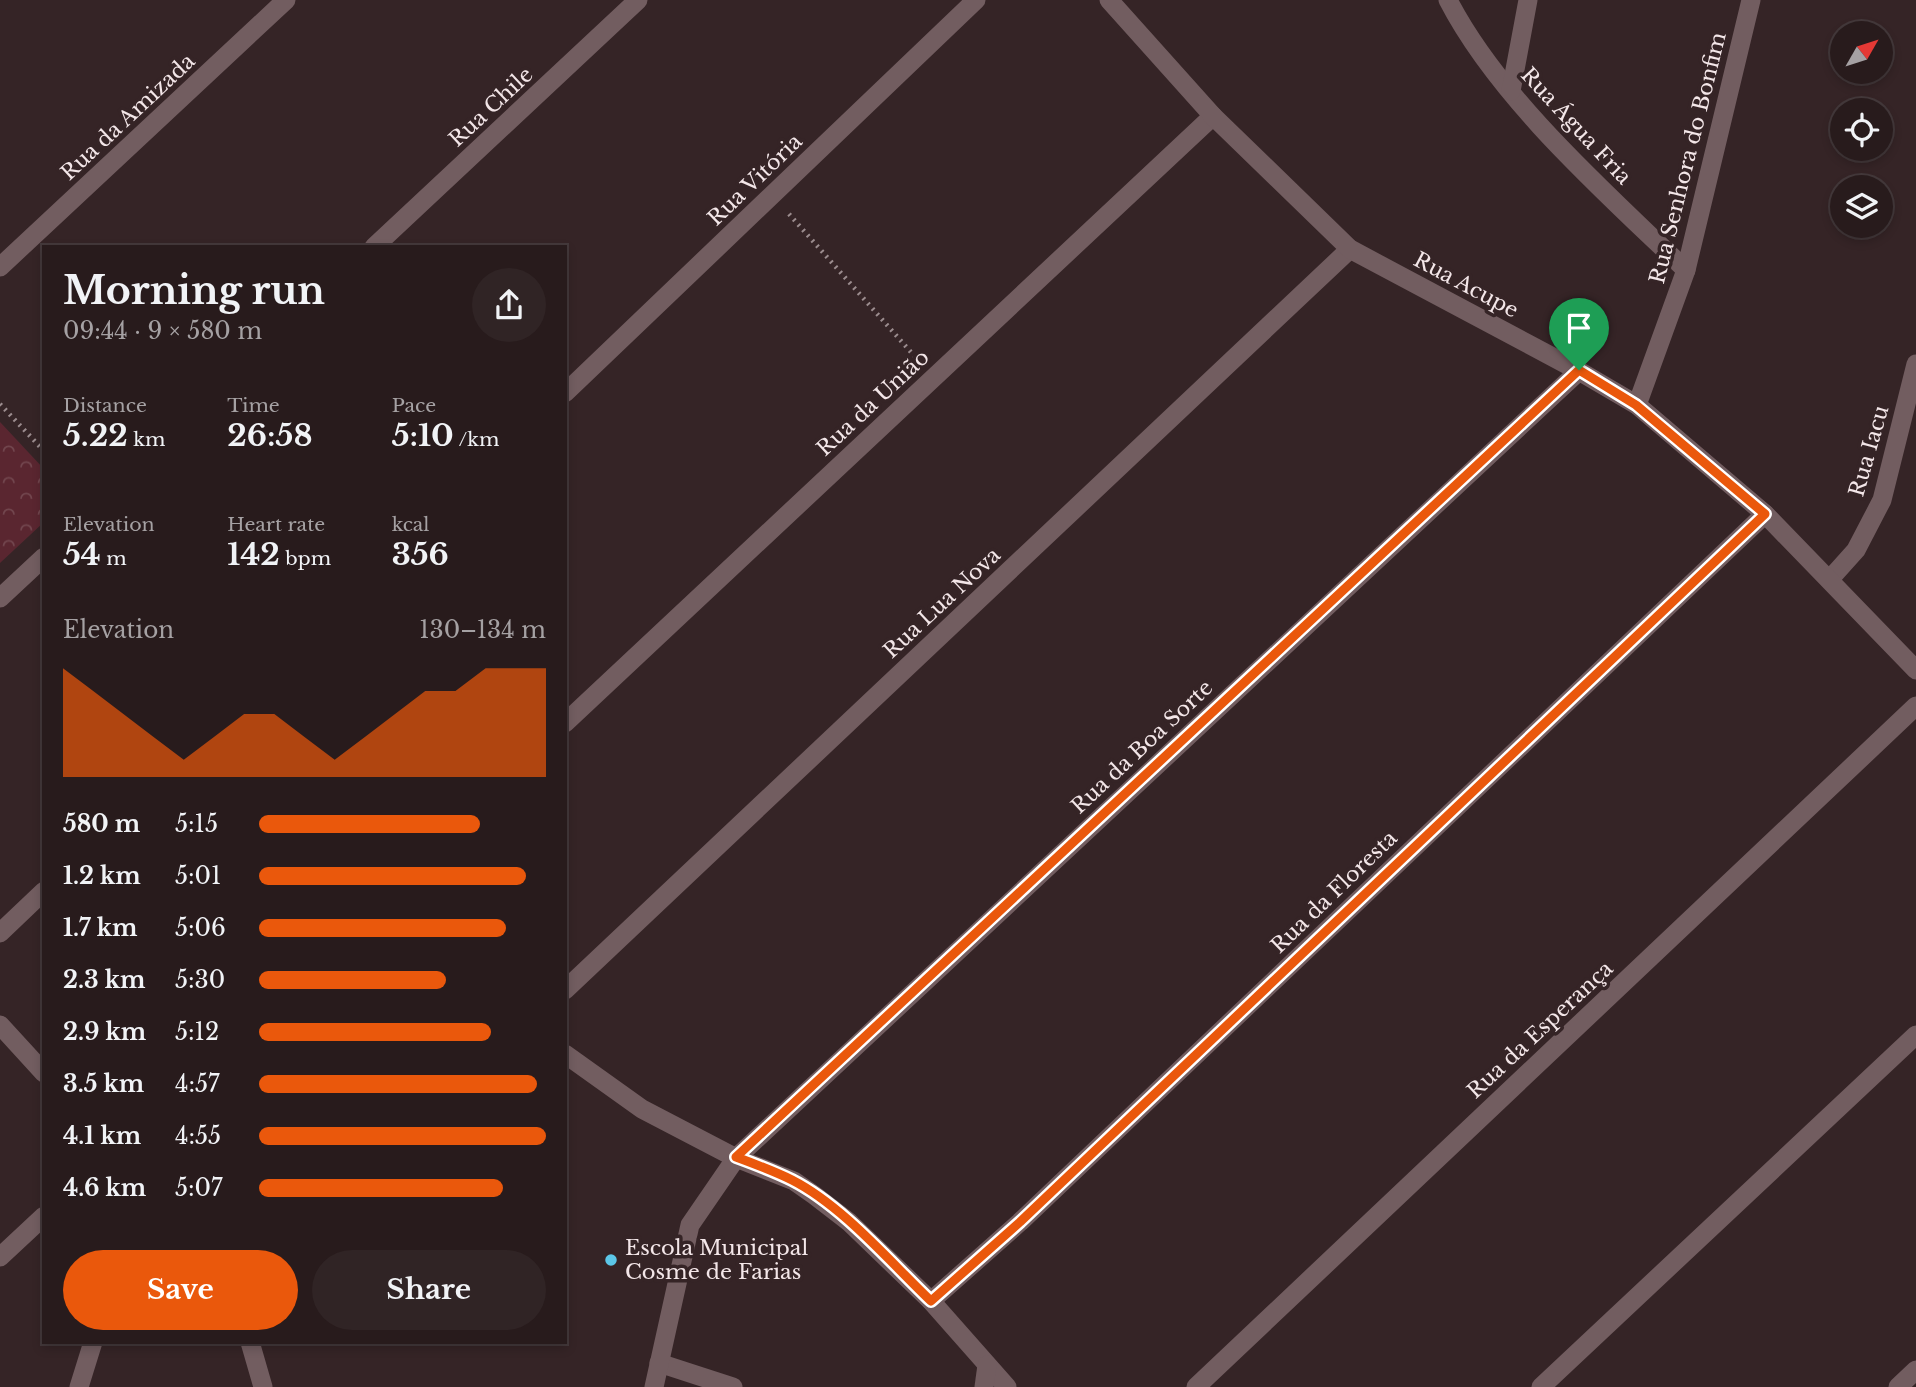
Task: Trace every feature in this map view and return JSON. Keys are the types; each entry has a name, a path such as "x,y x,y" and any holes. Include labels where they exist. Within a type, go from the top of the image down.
{"street":[{"name":"Rua da Amizada","path":"0,267 286,0"},
{"name":"Rua Chile","path":"376,245 638,0"},
{"name":"Rua Vitória","path":"567,391 976,0"},
{"name":"Rua Acupe","path":"1109,0 1213,116 1350,249 1579,370 1636,405 1765,514 1916,670"},
{"name":"Rua Água Fria","path":"1447,0 1481,55 1511,92 1604,191 1686,270"},
{"path":"1511,92 1528,0"},
{"name":"Rua Senhora do Bonfim","path":"1636,405 1686,270 1751,0"},
{"name":"Rua da União","path":"567,721 1213,116"},
{"name":"Rua Lua Nova","path":"567,988 1350,249"},
{"name":"Rua Iacu","path":"1830,579 1856,550 1882,500 1916,364"},
{"name":"Rua da Boa Sorte","path":"654,1387 690,1225 736,1157 1579,370"},
{"name":"Rua da Floresta","path":"931,1301 1020,1222 1765,514"},
{"path":"0,598 42,559"},
{"name":"Rua da Esperança","path":"1196,1387 1916,706"},
{"path":"0,933 42,893"},
{"path":"0,1025 42,1071"},
{"path":"1541,1387 1916,1035"},
{"path":"567,1055 642,1110 736,1157 794,1181 814,1195 849,1222 931,1301 1007,1387"},
{"path":"0,1257 42,1218"},
{"path":"79,1387 92,1344"},
{"path":"251,1344 264,1387"},
{"path":"659,1363 733,1387"},
{"path":"984,1387 987,1365"},
{"path":"1898,1387 1916,1370"}],"path":[{"path":"773,195 934,377"},
{"path":"0,404 42,449"}],"green space":[{"path":"0,422 42,467 42,524 0,563"}],"place":[{"name":"Escola Municipal Cosme de Farias","path":"611,1260"}],"route":[{"path":"1579,370 1636,405 1765,514 1020,1222 931,1301 849,1222 814,1195 794,1181 736,1157 1579,370"}]}
